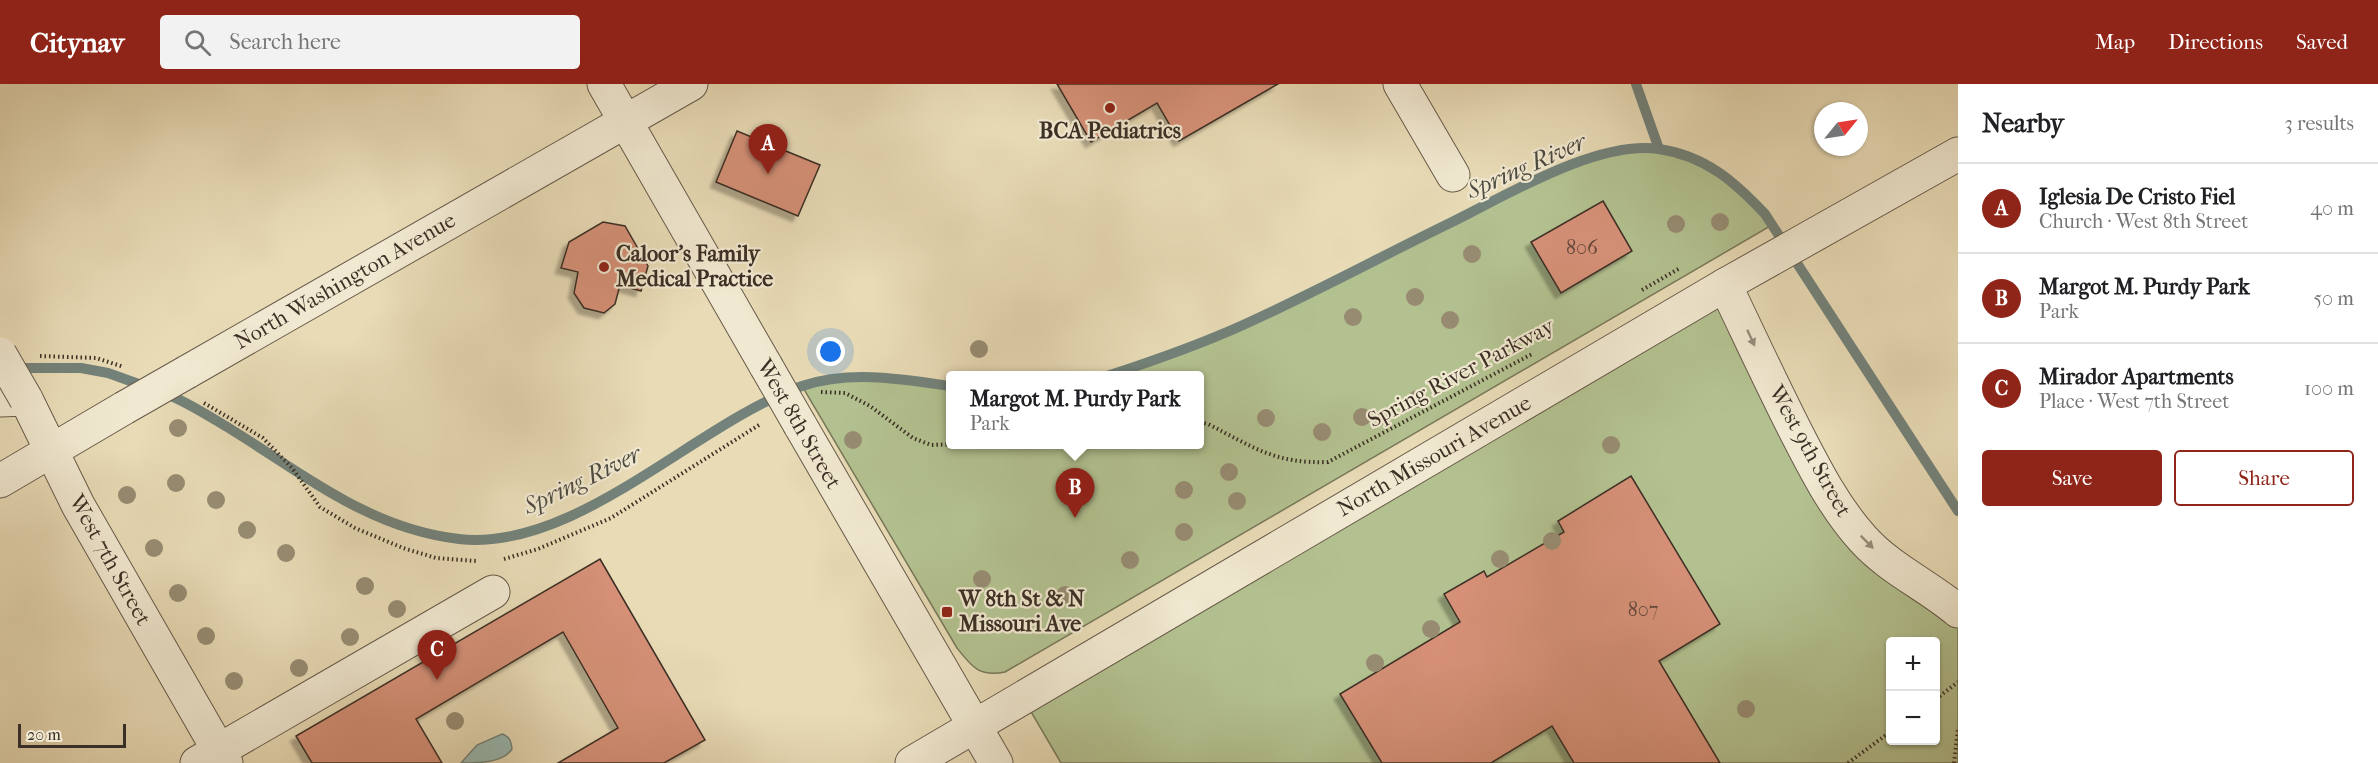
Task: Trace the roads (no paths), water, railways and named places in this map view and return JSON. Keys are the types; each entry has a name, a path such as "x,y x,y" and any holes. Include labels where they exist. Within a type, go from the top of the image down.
{"street":[{"name":"West 8th Street","path":"604,84 996,763"},
{"name":"North Washington Avenue","path":"0,481 124,408 190,385 691,84"},
{"path":"1400,84 1453,175"},
{"name":"North Missouri Avenue","path":"912,763 1725,285 1958,154"},
{"name":"West 9th Street","path":"1725,285 1815,470 1842,514 1864,540 1890,564 1958,611"},
{"name":"West 7th Street","path":"0,354 13,399 50,450 214,759"},
{"path":"214,759 492,592"}],"water":[{"path":"502,734 507,736 511,742 512,749 508,754 497,760 461,763 477,745"}],"waterway":[{"path":"1636,84 1659,149"},
{"name":"Spring River","path":"1121,371 1243,325 1553,172 1608,153 1635,148 1659,149 1676,152 1705,164 1731,181 1765,214 1958,511"},
{"name":"Spring River","path":"12,368 81,368 108,373 147,387"},
{"name":"Spring River","path":"164,393 199,410 312,482 367,512 396,524 459,539 503,538 547,526 591,506 634,482 761,404 802,386 820,381 857,377 876,377 946,385"}],"place":[{"name":"BCA Pediatrics","path":"1110,108"},
{"name":"Iglesia De Cristo Fiel","path":"768,174"},
{"name":"Caloor's Family Medical Practice","path":"604,267"},
{"name":"Margot M. Purdy Park","path":"1075,518"},
{"name":"W 8th St & N Missouri Ave","path":"947,612"},
{"name":"Mirador Apartments","path":"437,680"}]}
